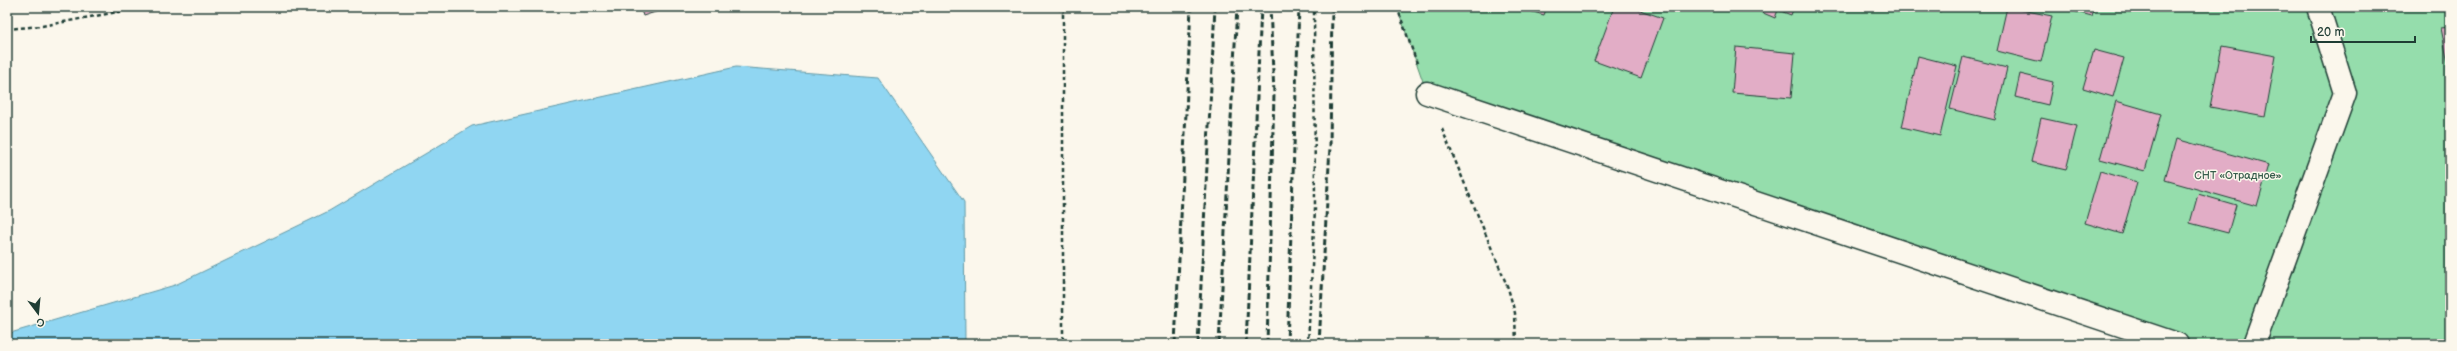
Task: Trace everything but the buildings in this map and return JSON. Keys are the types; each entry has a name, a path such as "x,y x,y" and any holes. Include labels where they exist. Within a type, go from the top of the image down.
{"lane":[{"path":"2254,344 2345,93 2318,7"},
{"path":"1427,93 2177,344"}],"path":[{"path":"7,29 42,26 144,7"},
{"path":"1058,7 1063,14"},
{"path":"1063,7 1063,344"},
{"path":"1308,344 1315,208 1314,7"},
{"path":"1397,7 1427,93 1508,288 1515,313 1516,344"}],"green space":[{"name":"СНТ «Отрадное»","path":"1397,7 2450,7 2450,344 2177,344 1427,93"}],"water":[{"path":"736,67 878,78 964,202 965,344 7,344 7,334 175,285 329,211 472,126"}],"railway":[{"path":"1175,344 1191,7"},
{"path":"1198,344 1215,7"},
{"path":"1219,344 1237,7"},
{"path":"1246,344 1261,7"},
{"path":"1267,344 1274,94 1270,7"},
{"path":"1287,344 1299,7"},
{"path":"1319,344 1330,147 1332,7"}]}
